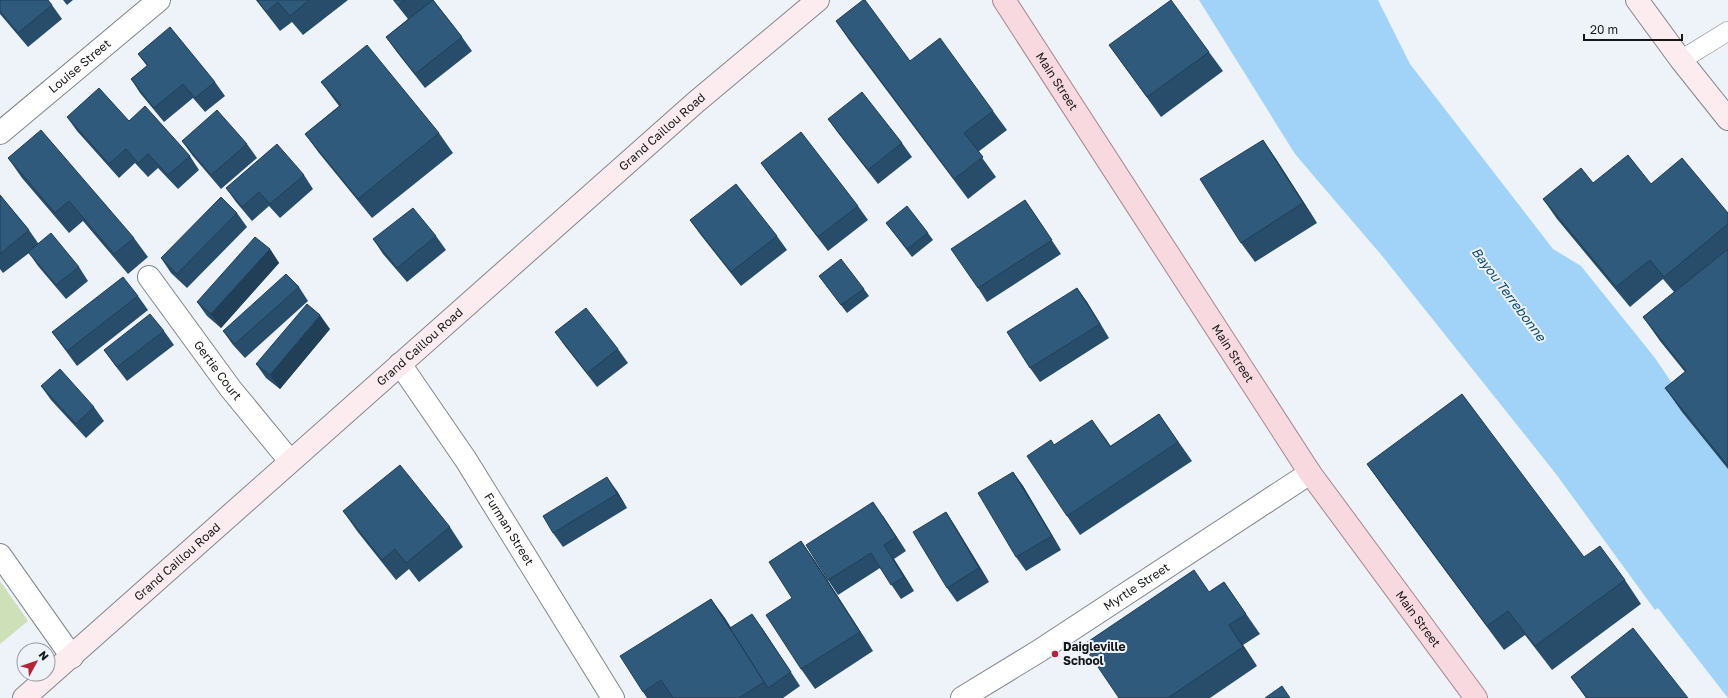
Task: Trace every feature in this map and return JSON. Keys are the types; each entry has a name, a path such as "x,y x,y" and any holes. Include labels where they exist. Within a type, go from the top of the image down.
{"main road":[{"name":"Grand Caillou Road","path":"24,698 696,102 818,0"},
{"name":"Main Street","path":"1004,0 1310,473 1476,698"},
{"path":"1637,0 1681,60 1728,119"}],"street":[{"name":"Louise Street","path":"0,133 159,0"},
{"name":"Gertie Court","path":"149,277 230,388 290,461"},
{"name":"Furman Street","path":"400,364 466,460 613,698"},
{"name":"Myrtle Street","path":"962,698 1046,646 1310,473"},
{"path":"0,555 72,657"}],"lane":[{"path":"1681,60 1728,31"}],"green space":[{"path":"0,581 28,621 0,644"}],"water":[{"name":"Bayou Terrebonne","path":"1199,0 1378,0 1410,64 1553,249 1581,266 1655,358 1728,466 1728,698 1658,608 1655,610 1556,474 1383,257 1295,154"}],"building":[{"path":"0,0 48,0 52,5 18,33 0,11"},
{"path":"257,0 309,0 290,16 278,2 266,12"},
{"path":"394,0 405,0 398,5"},
{"path":"433,0 462,37 415,74 386,37"},
{"path":"865,0 910,61 940,38 993,111 964,133 983,157 954,179 836,21"},
{"path":"1171,0 1209,52 1147,97 1109,45"},
{"path":"170,27 215,82 195,98 183,84 154,108 131,79 148,65 138,54"},
{"path":"367,45 439,133 358,199 305,134 341,105 321,82"},
{"path":"99,88 129,121 145,106 190,156 168,175 148,154 138,163 126,149 109,164 67,117"},
{"path":"862,92 902,143 868,170 828,119"},
{"path":"217,110 247,144 211,175 182,141"},
{"path":"41,130 134,238 114,254 69,201 55,213 8,158"},
{"path":"801,132 858,206 818,237 761,163"},
{"path":"1263,140 1303,203 1241,243 1200,179"},
{"path":"277,144 304,175 270,204 259,192 242,207 226,188"},
{"path":"1628,155 1651,184 1682,158 1728,213 1728,224 1664,277 1650,260 1616,287 1543,199 1581,168 1593,183"},
{"path":"736,184 777,236 731,272 690,220"},
{"path":"0,195 29,230 0,254"},
{"path":"221,197 237,213 177,274 161,258"},
{"path":"1025,200 1052,240 978,288 951,249"},
{"path":"907,206 928,233 907,249 886,223"},
{"path":"413,208 436,236 397,268 373,239"},
{"path":"51,233 79,267 56,285 28,252"},
{"path":"255,237 270,249 211,314 197,302"},
{"path":"1728,249 1728,466 1665,388 1686,371 1643,317"},
{"path":"841,259 864,289 841,305 819,276"},
{"path":"286,274 299,287 235,344 223,331"},
{"path":"123,277 138,296 67,351 52,332"},
{"path":"1077,288 1100,324 1030,368 1007,332"},
{"path":"307,304 320,315 270,375 256,364"},
{"path":"586,308 618,349 587,373 555,332"},
{"path":"150,314 164,331 117,367 104,350"},
{"path":"60,369 94,407 76,424 41,386"},
{"path":"1462,394 1584,557 1600,546 1625,580 1535,646 1508,611 1487,626 1367,464"},
{"path":"1159,414 1178,442 1067,516 1027,456 1051,440 1054,445 1092,420 1110,447"},
{"path":"400,465 450,527 406,563 395,549 382,560 343,511"},
{"path":"1013,472 1052,536 1016,557 978,493"},
{"path":"607,477 617,494 553,533 543,516"},
{"path":"873,502 896,537 884,545 904,577 891,585 871,553 828,580 806,545"},
{"path":"946,512 979,568 947,588 913,532"},
{"path":"801,541 860,632 801,669 766,615 792,598 769,562"},
{"path":"1194,570 1209,592 1224,582 1246,614 1229,625 1243,647 1168,698 1119,698 1083,645"},
{"path":"711,599 764,682 739,698 673,698 661,680 643,692 620,656"},
{"path":"752,614 791,672 768,688 730,628"},
{"path":"1633,628 1688,698 1587,698 1571,677"},
{"path":"1282,686 1290,698 1265,698"}],"place":[{"name":"Daigleville School","path":"1055,654"}]}
